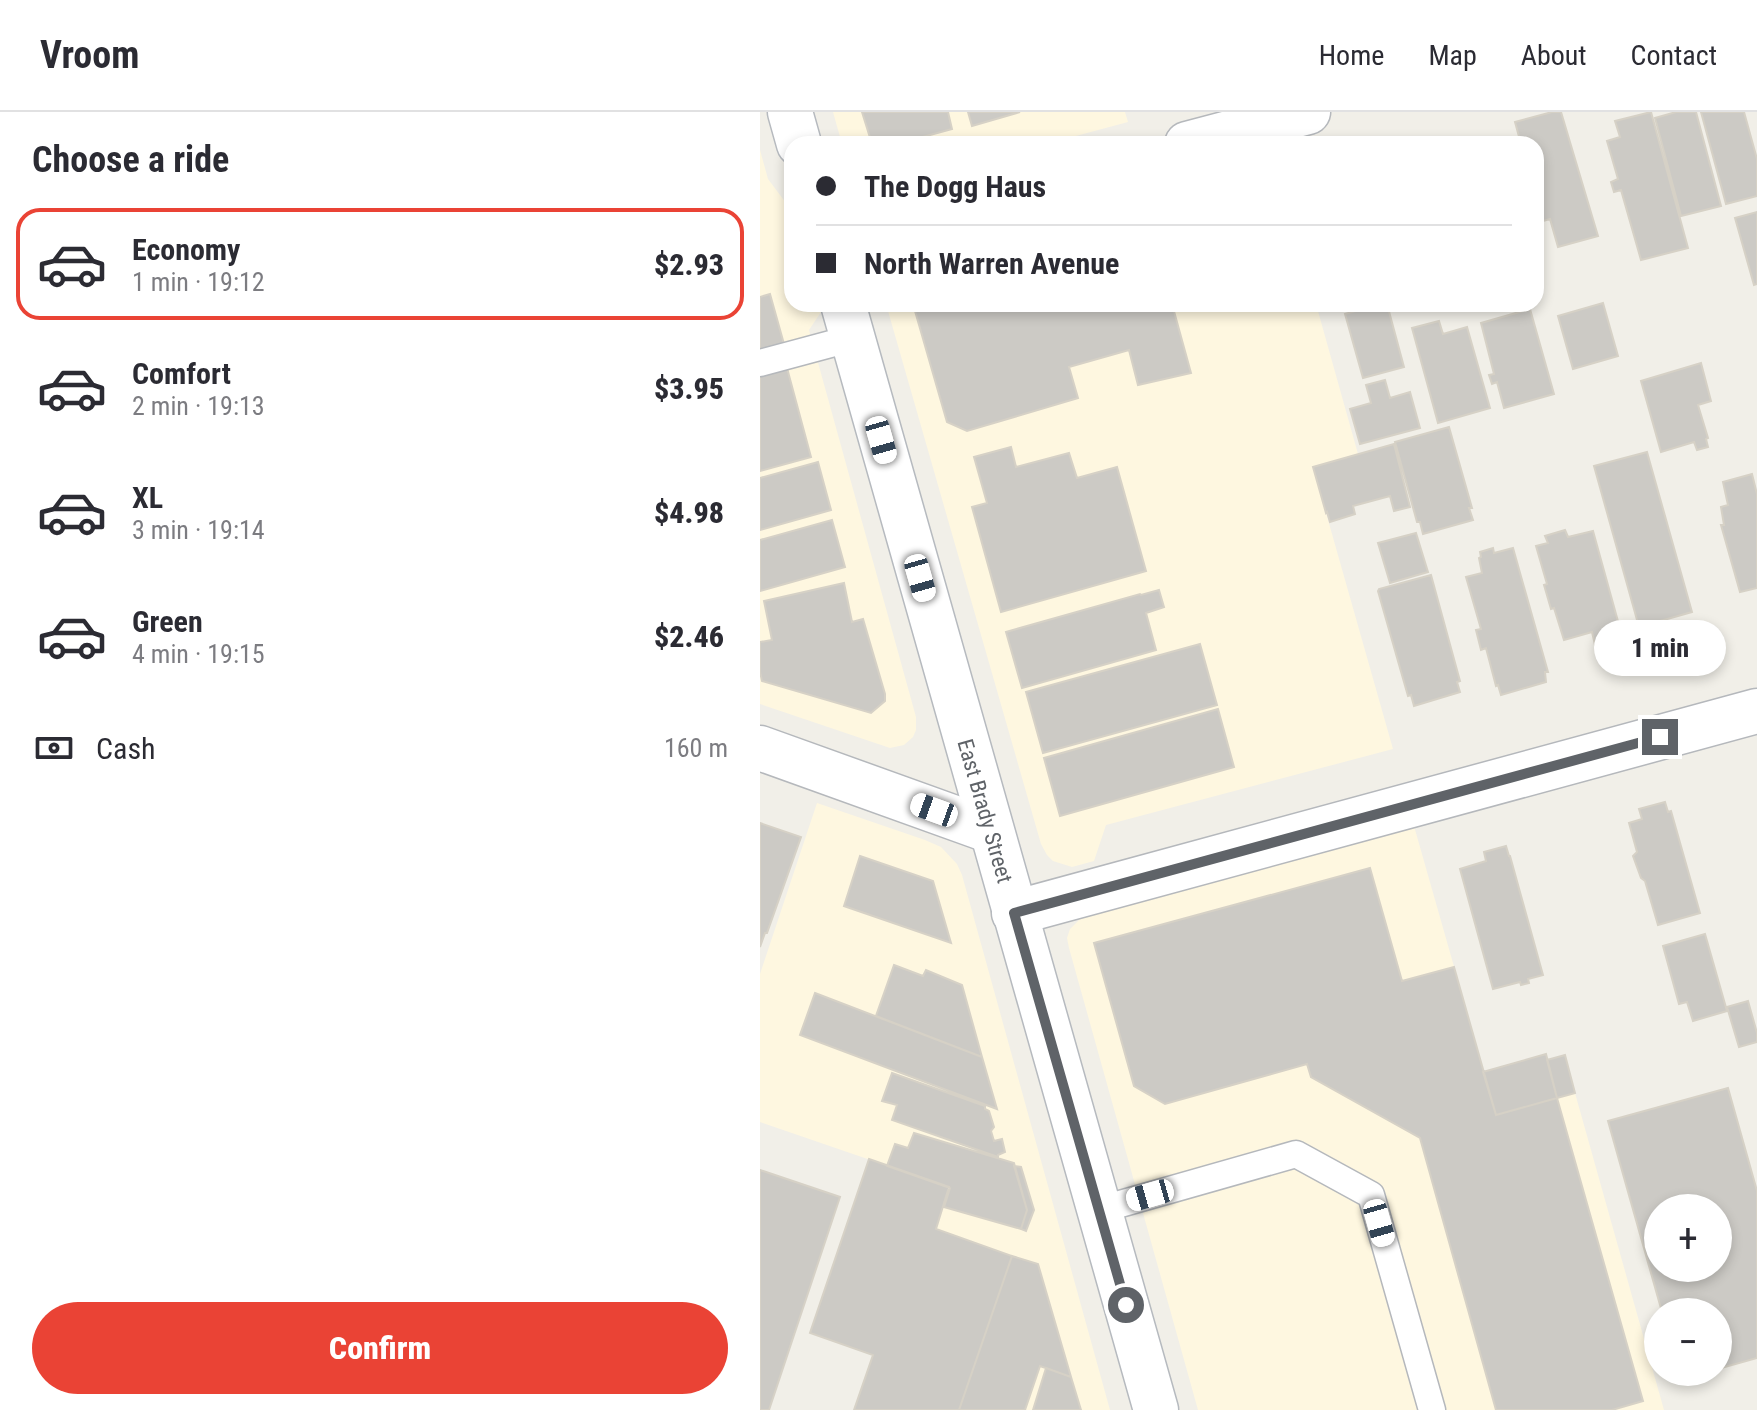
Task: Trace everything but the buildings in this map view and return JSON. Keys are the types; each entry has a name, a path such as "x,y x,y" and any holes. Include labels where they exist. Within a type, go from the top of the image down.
{"main road":[{"path":"790,112 797,136"},
{"path":"1217,136 1308,112"},
{"name":"East Brady Street","path":"848,321 1156,1410"},
{"path":"1014,913 1757,711"},
{"path":"760,748 991,831"}],"lane":[{"path":"760,363 848,321"},
{"path":"1099,1210 1296,1154 1371,1195 1432,1410"}],"shaded area":[{"path":"833,112 1125,112 1128,122 1076,136 840,136"},
{"path":"760,150 768,179 784,200 784,312 821,312 809,330 916,717 916,730 904,745 890,748 760,704"},
{"path":"888,312 1318,312 1358,454 1313,467 1393,749 1106,825 1094,861 1072,867 1053,861 1041,844"},
{"path":"817,803 925,840 941,847 957,864 1110,1410 959,1410 1012,1256 936,1229 949,1187 760,1122 760,974"},
{"path":"1414,826 1496,1114 1575,1093 1644,1339 1644,1386 1657,1386 1664,1410 1198,1410 1069,948 1067,938 1070,929 1091,913"}],"route":[{"path":"1126,1305 1014,913 1660,737"}]}
